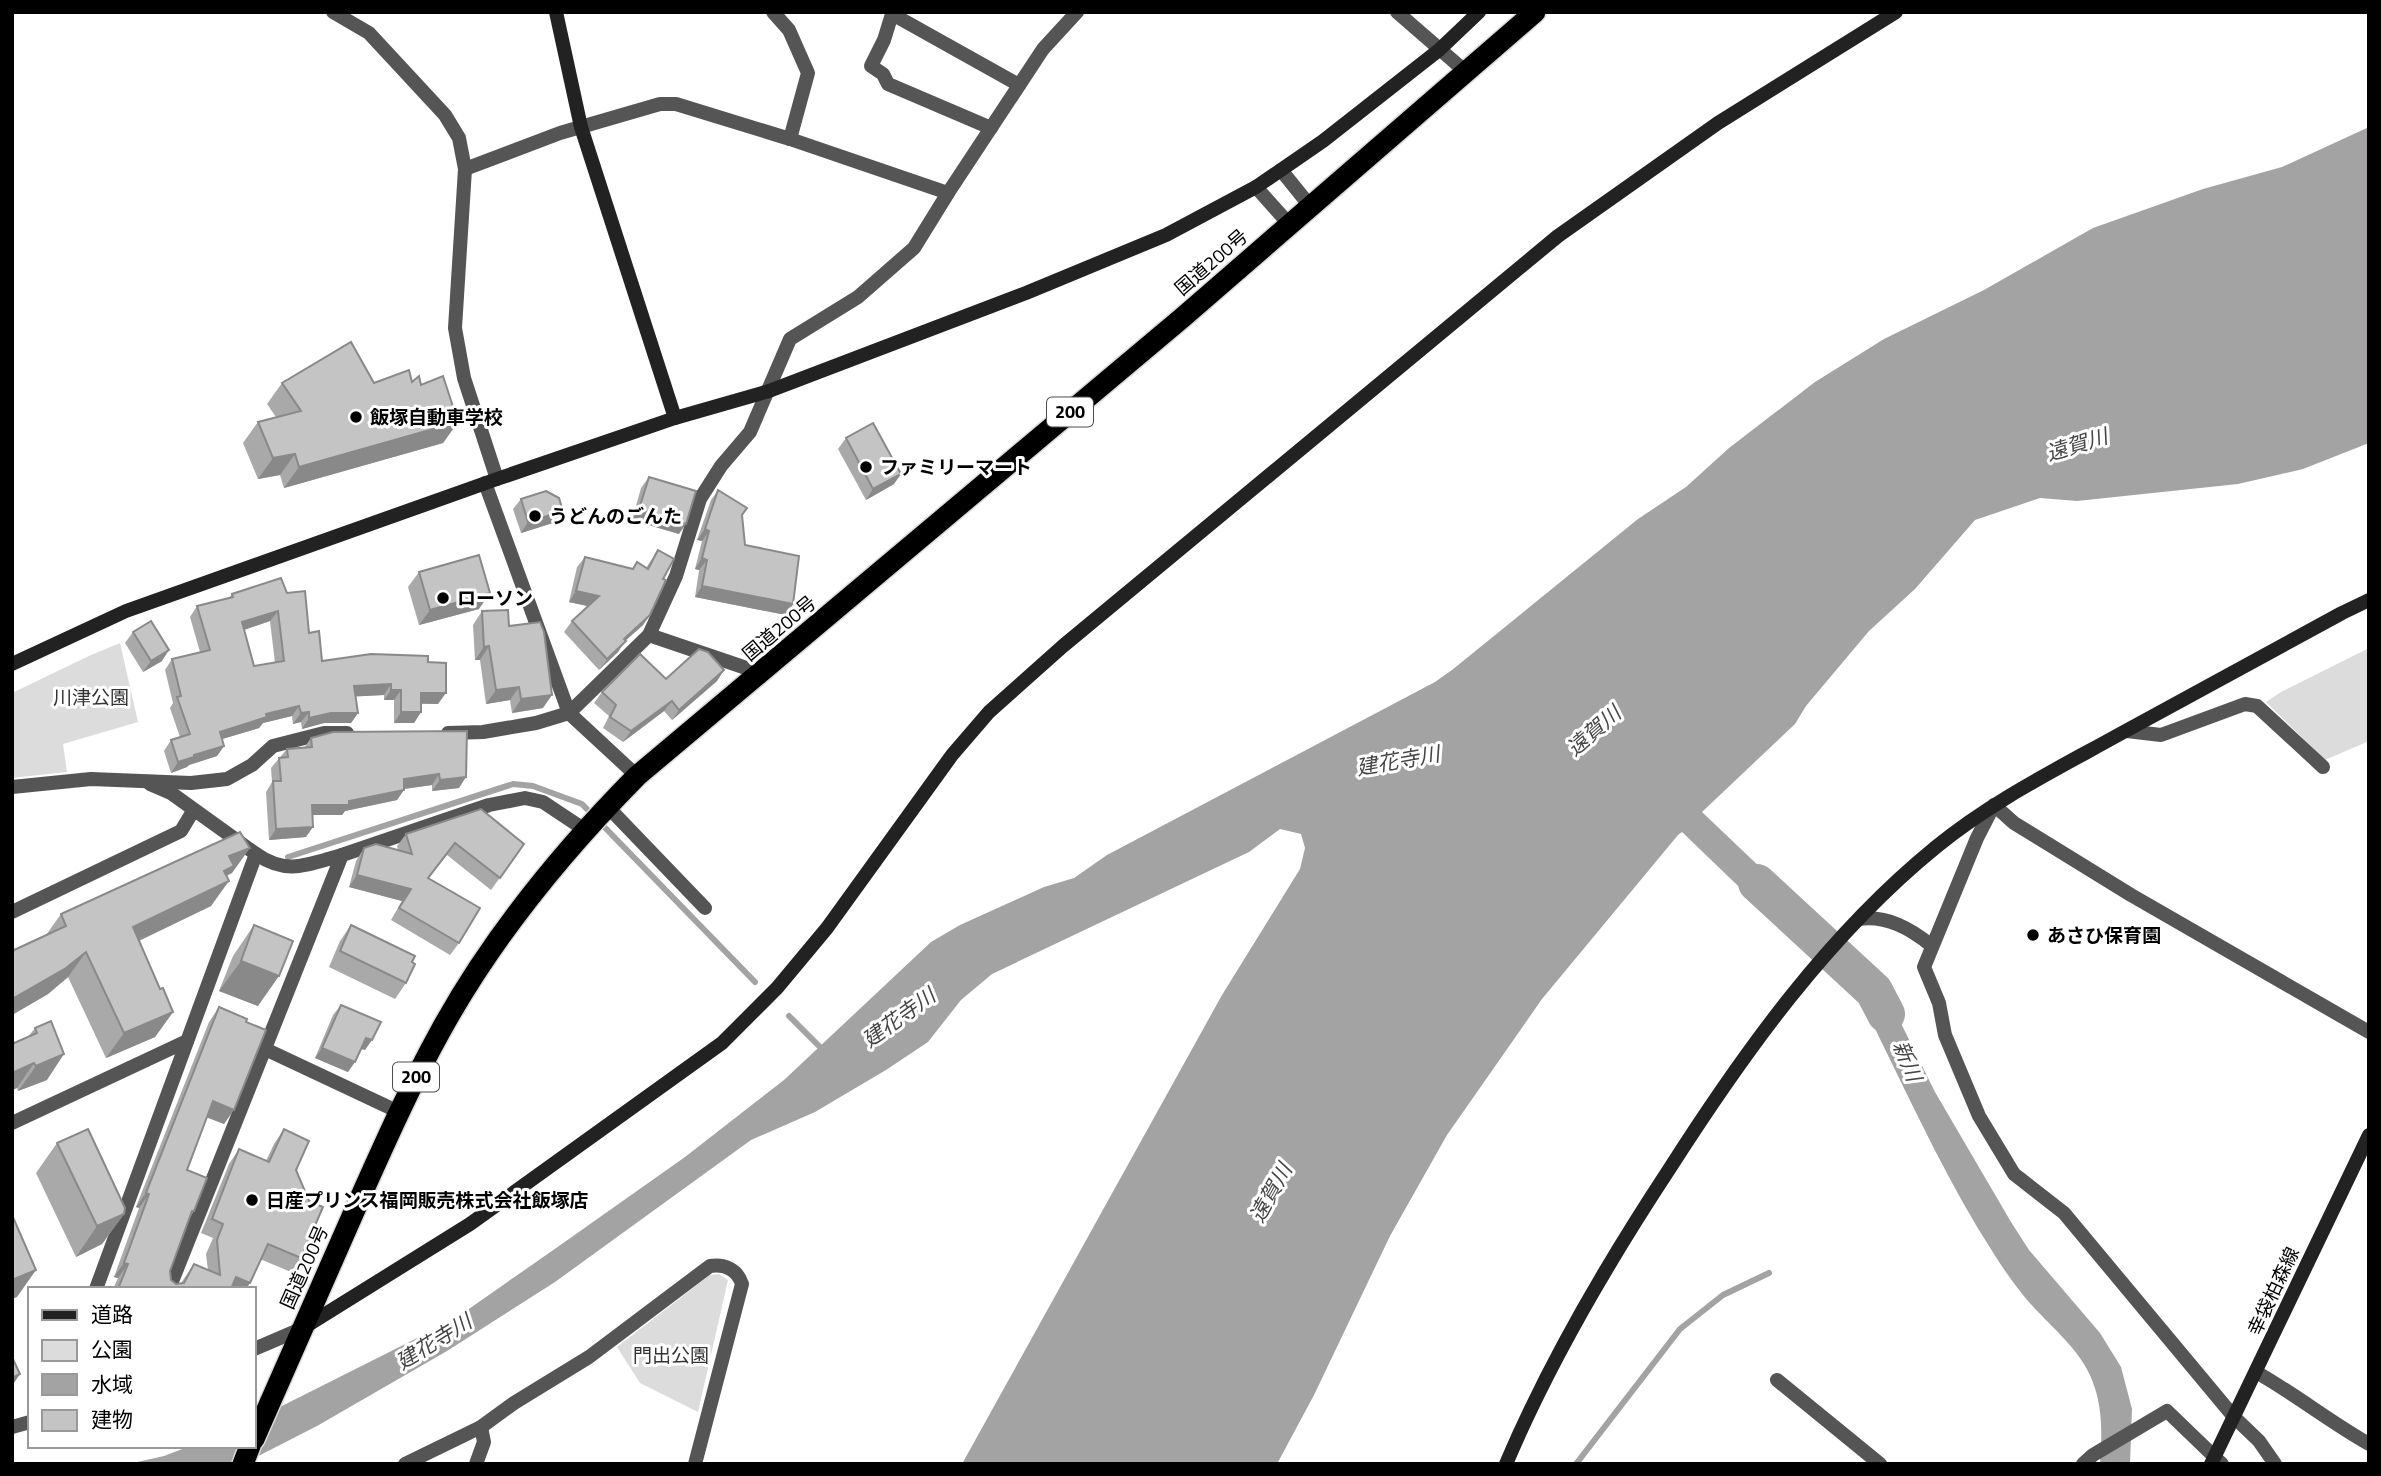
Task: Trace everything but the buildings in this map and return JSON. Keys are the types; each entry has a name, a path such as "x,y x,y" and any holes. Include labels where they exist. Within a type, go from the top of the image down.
{"highway":[{"name":"国道200号","path":"256,1434 399,1112 440,1031 481,965 524,904 596,818 637,776 1182,318 1535,12"}],"street":[{"path":"333,12 369,33 445,115 459,138 466,169 455,328 464,378 491,481 569,713 637,776"},
{"path":"556,12 581,127 675,418"},
{"path":"773,12 789,30 808,72 790,139"},
{"path":"430,733 484,732 536,723 569,713 649,635 676,576 700,499 721,466 750,432 790,339 858,297 914,248 947,193 1043,49 1077,12"},
{"path":"1397,12 1466,72"},
{"path":"12,664 125,611 675,418 769,391 1026,293 1166,235 1256,187 1323,141 1439,50 1479,12"},
{"path":"256,1348 301,1329 470,1224 722,1043 777,988 827,928 959,746 989,712 1063,646 1558,236 1718,123 1896,12"},
{"path":"991,128 888,84 883,74 871,66 893,13 1019,85"},
{"path":"466,169 560,133 660,104 676,104 790,139 947,193"},
{"path":"1281,170 1310,206"},
{"path":"1256,187 1289,224"},
{"path":"1506,1464 1543,1381 1629,1231 1693,1132 1769,1023 1803,980 1879,898 1937,846 1994,805 2369,600"},
{"path":"649,635 761,673"},
{"path":"2127,731 2161,735 2245,704 2257,706 2323,768"},
{"path":"12,787 90,779 191,783 227,779 252,765 273,746 324,733 364,733"},
{"path":"139,780 171,793 267,862 292,868 342,855 489,805 525,798 543,802 596,818 705,908"},
{"path":"1994,805 1977,838 1924,967 1939,1003 1945,1035 1979,1116 2014,1174 2064,1213 2234,1417 2259,1441 2274,1464"},
{"path":"1994,805 2014,823 2131,895 2369,1032"},
{"path":"12,912 181,831 193,811"},
{"path":"97,1287 256,854"},
{"path":"170,1287 342,855"},
{"path":"1859,919 1872,917 1893,922 1917,933 1932,946"},
{"path":"12,1123 187,1041"},
{"path":"265,1049 399,1112"},
{"name":"幸袋柏森線","path":"2216,1461 2234,1417 2369,1135"},
{"path":"405,1464 481,1427 589,1357 710,1266 725,1266 739,1275 742,1284 695,1464"},
{"path":"2256,1372 2293,1393 2341,1428 2369,1444"},
{"path":"1777,1380 1880,1464"},
{"path":"2083,1464 2167,1411 2216,1461"},
{"path":"475,1464 484,1443 481,1427"}],"green space":[{"name":"川津公園","path":"120,643 138,722 63,744 67,772 12,778 12,693"},
{"path":"2369,648 2369,741 2325,760 2266,702"},
{"name":"門出公園","path":"719,1274 728,1280 698,1412 640,1383 617,1347 710,1275"}],"water":[{"path":"2369,127 2369,443 2303,469 2238,484 2077,501 2040,498 1975,520 1915,589 1869,631 1806,706 1795,724 1702,812 1805,910 1786,932 1682,832 1678,835 1542,999 1447,1135 1390,1236 1314,1395 1277,1464 962,1464 1222,995 1300,869 1305,848 1301,834 1280,829 1249,852 992,974 961,1000 928,1042 815,1112 751,1140 555,1282 447,1351 317,1426 243,1464 128,1464 185,1448 256,1448 256,1419 453,1320 685,1157 784,1080 931,942 960,925 1044,887 1074,878 1107,855 1435,682 1638,519 1686,487 1729,448 1815,382 1884,339 1984,290 2093,228 2203,189 2282,167"},
{"path":"1865,966 1881,983 1935,1092 2011,1222 2029,1250 2100,1333 2121,1367 2132,1409 2130,1464 2100,1464 2100,1411 2096,1390 2087,1369 2072,1348 2015,1284 1994,1254 1948,1175 1873,1024 1882,1019 1852,977"}],"waterway":[{"path":"288,857 513,784 533,786 582,804 755,982"},
{"name":"新川","path":"1757,883 1874,991 1886,1014"},
{"path":"789,1016 825,1052"},
{"path":"1576,1464 1680,1329 1723,1295 1769,1273"}],"place":[{"name":"飯塚自動車学校","path":"356,417"},
{"name":"ファミリーマート","path":"866,467"},
{"name":"うどんのごんた","path":"535,516"},
{"name":"ローソン","path":"443,598"},
{"name":"あさひ保育園","path":"2033,935"},
{"name":"日産プリンス福岡販売株式会社飯塚店","path":"252,1200"}],"water label":[{"name":"遠賀川","path":"2077,445"},
{"name":"遠賀川","path":"1594,731"},
{"name":"建花寺川","path":"1398,761"},
{"name":"建花寺川","path":"899,1018"},
{"name":"遠賀川","path":"1271,1193"},
{"name":"建花寺川","path":"434,1342"}]}
